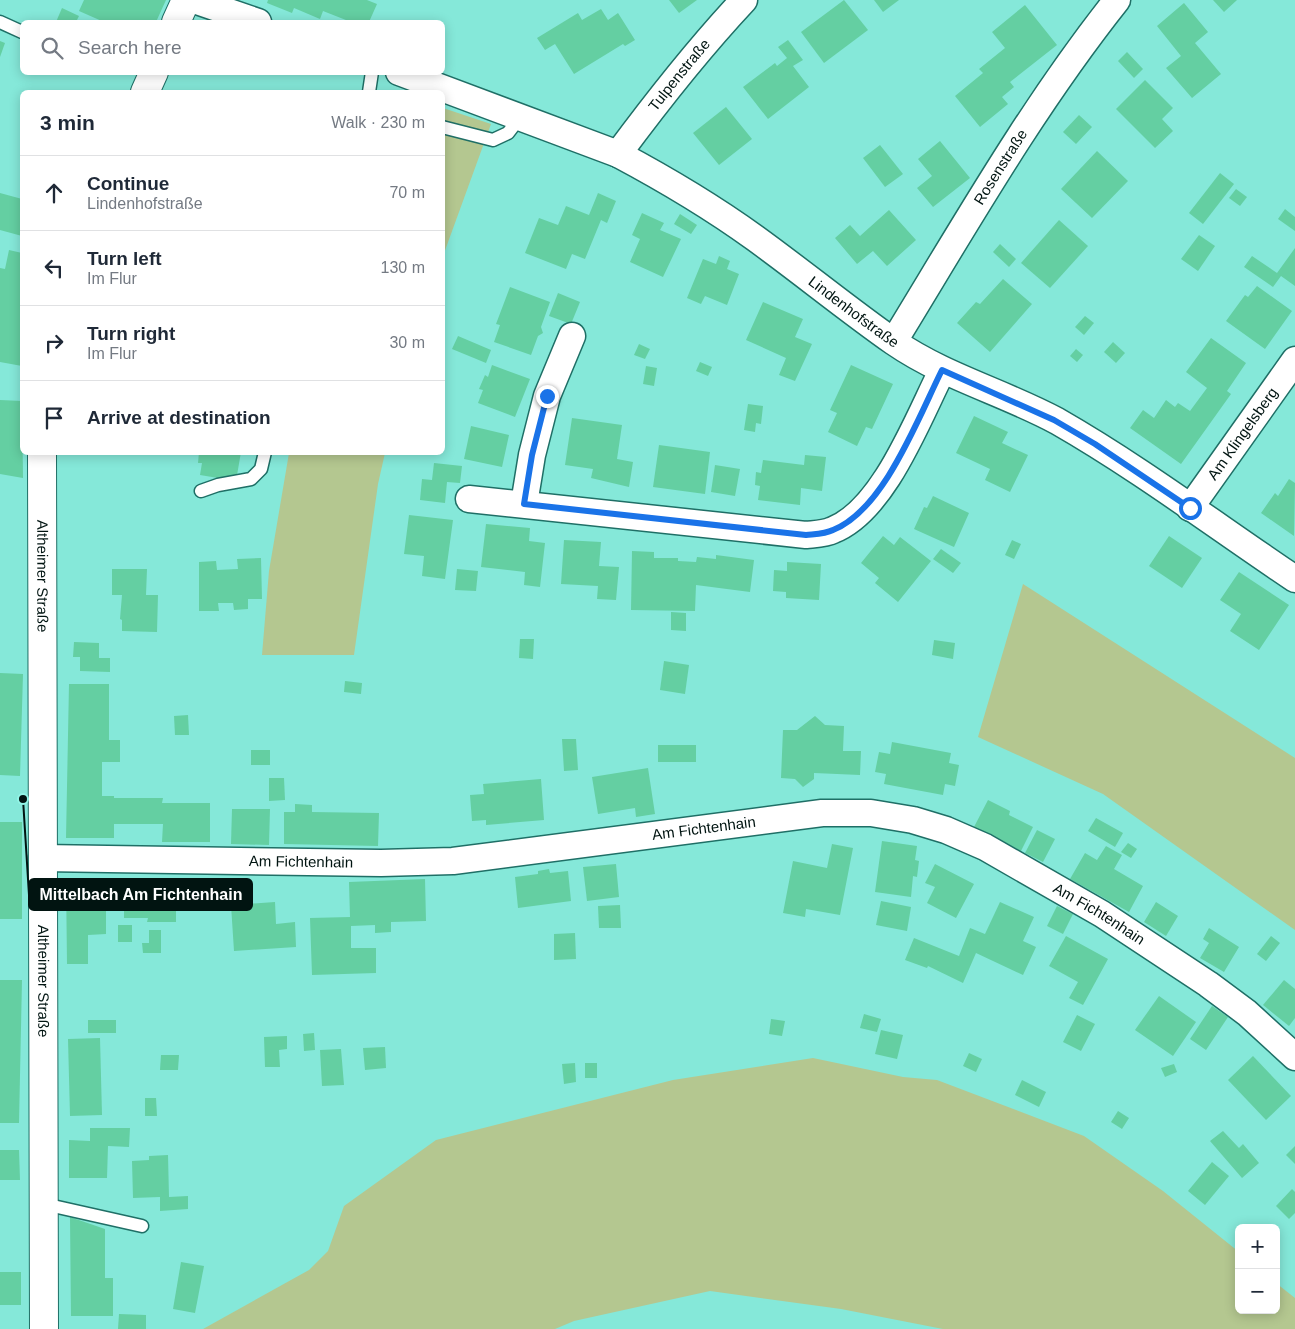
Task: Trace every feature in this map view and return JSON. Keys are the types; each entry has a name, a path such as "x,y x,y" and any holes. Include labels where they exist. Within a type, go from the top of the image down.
{"main road":[{"path":"177,20 186,0"},
{"name":"Altheimer Straße","path":"42,455 44,1329"}],"street":[{"path":"194,0 252,20"},
{"name":"Tulpenstraße","path":"618,154 690,60 744,0"},
{"name":"Rosenstraße","path":"894,342 1013,145 1086,40 1117,0"},
{"name":"Lindenhofstraße","path":"407,75 522,116 618,154 702,202 754,237 894,342 942,370 1054,420 1095,444 1295,579"},
{"path":"524,504 532,455 547,396 572,336"},
{"name":"Am Klingelsberg","path":"1190,508 1295,360"},
{"path":"469,499 806,535 832,531 852,520 870,502 893,467 942,370"},
{"name":"Am Fichtenhain","path":"42,858 380,863 453,861 822,813 871,813 913,820 946,830 985,847 1094,909 1208,984 1247,1013 1295,1057"}],"lane":[{"path":"0,22 20,31"},
{"path":"369,90 372,75"},
{"path":"445,128 493,140 508,133 522,116"},
{"path":"201,492 218,485 251,479 261,469 264,455"},
{"path":"44,1204 142,1226"}],"green space":[{"path":"445,109 491,124 445,250"},
{"path":"289,455 385,455 378,484 354,655 262,655 269,571"},
{"path":"1023,584 1295,758 1295,930 1103,794 978,737"},
{"path":"813,1058 903,1077 937,1080 1084,1136 1163,1191 1235,1249 1235,1314 1280,1314 1280,1286 1295,1298 1295,1329 943,1329 841,1309 710,1291 574,1321 555,1329 203,1329 309,1270 328,1251 344,1206 436,1140 673,1080"}],"building":[{"path":"84,0 166,0 157,20 99,20 79,11"},
{"path":"268,0 367,0 377,4 370,20 346,20 323,11 320,19 294,8 292,13 267,3"},
{"path":"669,0 697,0 679,13"},
{"path":"844,0 868,30 824,63 801,32"},
{"path":"874,0 899,0 883,12"},
{"path":"1213,0 1237,0 1224,12"},
{"path":"1184,3 1208,32 1195,43 1221,74 1192,98 1166,68 1181,56 1157,26"},
{"path":"1025,5 1057,45 1010,82 1014,87 1002,97 1008,104 980,127 955,96 983,73 979,69 1005,48 992,32"},
{"path":"62,8 79,16 77,20 57,20"},
{"path":"601,9 608,20 618,13 635,40 625,46 623,44 574,74 555,44 545,50 537,38 578,13 582,20"},
{"path":"788,40 803,60 793,66 809,87 768,119 743,87 775,63 777,66 787,58 778,47"},
{"path":"0,41 5,43 0,57"},
{"path":"1127,52 1143,69 1134,78 1118,61"},
{"path":"1145,80 1173,108 1162,119 1173,131 1155,148 1116,109"},
{"path":"726,107 752,139 719,165 693,133"},
{"path":"1079,115 1092,127 1076,144 1063,132"},
{"path":"940,141 970,178 933,207 917,188 932,176 918,159"},
{"path":"880,145 903,174 885,187 863,158"},
{"path":"1097,151 1128,181 1092,218 1061,189"},
{"path":"1220,173 1234,184 1203,224 1189,213"},
{"path":"1236,189 1247,197 1240,206 1229,198"},
{"path":"0,193 20,198 20,235 0,230"},
{"path":"598,193 616,201 607,223 601,220 585,259 572,254 566,269 525,253 539,218 558,225 566,206 589,215"},
{"path":"1285,209 1295,217 1295,231 1278,219"},
{"path":"889,210 916,240 887,266 873,251 857,264 835,238 850,225 860,236"},
{"path":"642,213 664,223 660,230 681,239 663,277 630,262 640,239 632,235"},
{"path":"680,214 697,225 691,234 674,224"},
{"path":"1059,220 1088,246 1050,288 1021,263"},
{"path":"1199,235 1215,246 1198,271 1181,259"},
{"path":"1000,244 1016,259 1009,267 993,252"},
{"path":"1295,248 1295,286 1281,276 1273,287 1244,267 1252,256 1277,273"},
{"path":"9,250 20,253 20,366 0,362 0,268 5,269"},
{"path":"719,256 730,261 727,269 739,274 727,305 705,296 701,304 687,298 703,259 716,264"},
{"path":"1003,279 1032,304 990,352 957,323 976,302 980,304"},
{"path":"1257,286 1292,311 1265,349 1226,321 1245,295 1248,297"},
{"path":"510,287 550,302 541,327 543,333 538,336 531,355 494,342 500,325 496,324"},
{"path":"558,293 580,302 571,324 549,316"},
{"path":"763,302 803,319 795,337 812,344 795,381 779,375 786,358 746,340"},
{"path":"1085,316 1094,323 1084,335 1075,327"},
{"path":"458,336 491,350 486,363 452,349"},
{"path":"1211,338 1246,363 1227,391 1231,394 1181,464 1130,428 1143,410 1154,418 1166,400 1175,407 1178,403 1190,411 1207,388 1186,372"},
{"path":"1113,342 1125,353 1116,363 1104,352"},
{"path":"639,344 650,349 645,359 634,355"},
{"path":"1076,349 1083,355 1077,362 1070,356"},
{"path":"700,362 712,367 708,376 696,371"},
{"path":"492,365 530,379 515,417 478,403 483,390 479,389 485,375 488,377"},
{"path":"851,365 893,384 872,429 866,427 857,446 828,432 837,413 830,410"},
{"path":"646,366 657,368 654,386 643,384"},
{"path":"0,400 20,401 20,455 23,455 23,478 0,474"},
{"path":"748,404 763,406 761,424 756,423 755,432 744,430"},
{"path":"974,416 1008,432 1002,443 1028,455 1010,492 985,480 990,469 956,453"},
{"path":"572,418 622,425 617,459 633,462 629,487 591,478 593,469 565,465"},
{"path":"471,426 509,435 502,467 464,459"},
{"path":"659,445 710,452 705,494 653,487"},
{"path":"199,455 240,455 236,481 200,475 202,463 198,463"},
{"path":"805,455 826,457 822,491 801,488 800,505 758,500 760,486 755,485 756,472 761,473 763,460 804,465"},
{"path":"434,463 462,466 460,483 447,482 445,503 420,500 422,479 432,480"},
{"path":"715,465 740,469 735,496 711,492"},
{"path":"1289,479 1295,483 1294,536 1261,513 1275,493 1278,496"},
{"path":"933,496 969,513 954,547 914,529 924,507 927,508"},
{"path":"409,515 453,520 445,579 422,576 424,556 404,554"},
{"path":"486,524 530,528 529,541 545,543 540,587 524,585 525,572 481,567"},
{"path":"883,536 894,545 900,537 931,561 898,602 875,583 879,578 861,563"},
{"path":"1169,536 1202,558 1182,588 1149,566"},
{"path":"564,540 601,542 599,566 619,567 616,600 597,599 598,586 561,584"},
{"path":"1012,540 1021,544 1014,559 1005,555"},
{"path":"941,549 961,563 953,573 933,559"},
{"path":"632,551 654,552 654,558 678,558 678,561 696,562 697,557 716,559 716,555 754,560 750,592 696,585 695,611 631,610"},
{"path":"261,558 262,599 248,599 248,609 234,610 233,603 218,603 219,611 199,611 199,562 216,561 217,570 238,569 237,559"},
{"path":"787,562 821,564 819,600 786,598 786,592 773,591 774,570 787,571"},
{"path":"112,569 147,569 146,595 158,595 157,632 122,631 122,620 120,619 122,595 112,595"},
{"path":"457,569 478,571 476,591 455,590"},
{"path":"1239,572 1289,605 1259,650 1230,631 1241,614 1220,600"},
{"path":"671,612 686,613 686,631 671,630"},
{"path":"520,639 534,639 533,659 519,658"},
{"path":"934,640 955,643 953,659 932,655"},
{"path":"74,642 99,643 99,658 110,658 110,672 80,671 80,657 73,657"},
{"path":"664,661 689,665 685,694 660,690"},
{"path":"0,673 23,674 20,776 0,775"},
{"path":"345,681 362,683 361,694 344,692"},
{"path":"69,684 109,684 109,740 120,740 120,762 102,762 102,796 114,796 114,798 163,798 162,803 210,803 210,842 162,842 163,824 114,824 114,838 66,838"},
{"path":"188,715 189,735 175,735 174,716"},
{"path":"815,716 825,725 844,726 843,751 861,751 860,775 814,773 814,779 803,787 795,779 781,778 783,730 797,730"},
{"path":"562,739 576,739 578,770 564,771"},
{"path":"892,742 951,753 949,763 959,765 955,786 945,784 943,795 884,784 886,774 875,772 879,752 890,754"},
{"path":"658,745 696,745 696,762 658,762"},
{"path":"251,750 270,750 270,765 251,765"},
{"path":"648,768 655,814 636,817 635,808 598,814 592,777"},
{"path":"269,778 284,778 285,800 269,801"},
{"path":"541,779 544,820 486,825 486,820 472,821 470,795 484,794 483,784"},
{"path":"988,800 1010,811 1009,815 1033,827 1021,851 974,827"},
{"path":"295,804 312,805 312,812 379,813 378,846 284,844 284,812 295,812"},
{"path":"232,809 270,809 269,845 231,844"},
{"path":"1096,818 1123,833 1115,847 1088,831"},
{"path":"0,822 22,822 22,919 0,919"},
{"path":"1037,830 1055,839 1043,862 1025,853"},
{"path":"882,841 917,846 915,860 919,861 917,877 913,876 911,897 875,892"},
{"path":"1128,843 1137,849 1131,858 1121,852"},
{"path":"832,844 853,848 840,915 806,909 805,917 783,913 793,861 827,868"},
{"path":"1106,846 1122,855 1114,869 1143,886 1129,912 1070,879 1085,853 1097,860"},
{"path":"616,864 619,897 587,901 583,867"},
{"path":"935,864 974,884 956,918 927,903 935,887 925,883"},
{"path":"549,869 550,873 568,871 571,901 518,908 515,877 538,874 538,871"},
{"path":"66,878 106,878 106,934 88,935 88,964 67,964"},
{"path":"425,879 426,921 391,922 391,932 375,933 375,925 351,926 351,948 376,948 376,973 312,975 310,918 350,917 349,882"},
{"path":"124,882 176,882 176,922 147,922 148,918 124,918"},
{"path":"881,901 911,907 907,931 876,925"},
{"path":"275,902 276,924 295,922 296,947 234,951 231,905"},
{"path":"1000,902 1034,917 1023,941 1036,947 1023,975 976,953 963,983 928,966 927,968 905,960 914,938 959,956 970,928 985,934"},
{"path":"1156,902 1178,916 1166,936 1144,922"},
{"path":"620,905 621,928 599,928 598,906"},
{"path":"1057,906 1073,914 1063,934 1047,926"},
{"path":"118,925 132,925 132,942 118,942"},
{"path":"1209,928 1239,947 1224,972 1200,958 1209,943 1203,939"},
{"path":"149,930 161,930 161,953 143,953 142,943 149,943"},
{"path":"575,933 576,959 554,960 554,934"},
{"path":"1066,936 1108,959 1083,1005 1069,998 1078,982 1049,966"},
{"path":"1271,936 1280,943 1266,961 1257,954"},
{"path":"0,980 22,980 19,1123 0,1123"},
{"path":"1284,980 1295,989 1295,1018 1289,1026 1263,1005"},
{"path":"1159,996 1196,1022 1173,1056 1135,1030"},
{"path":"1212,1006 1228,1017 1206,1050 1190,1039"},
{"path":"864,1014 881,1019 877,1032 860,1028"},
{"path":"1077,1015 1095,1024 1081,1051 1063,1042"},
{"path":"771,1019 785,1021 782,1036 769,1034"},
{"path":"88,1020 116,1020 116,1033 88,1033"},
{"path":"881,1030 903,1035 897,1059 875,1054"},
{"path":"314,1033 315,1050 304,1051 303,1034"},
{"path":"287,1036 287,1049 279,1050 280,1067 265,1067 264,1037"},
{"path":"100,1038 102,1115 70,1116 68,1039"},
{"path":"385,1047 386,1068 365,1070 363,1048"},
{"path":"341,1049 344,1085 322,1086 320,1050"},
{"path":"969,1053 982,1059 976,1072 963,1066"},
{"path":"161,1055 179,1055 178,1070 160,1070"},
{"path":"1253,1056 1291,1096 1266,1120 1228,1080"},
{"path":"575,1063 576,1082 564,1084 562,1064"},
{"path":"585,1063 597,1063 597,1078 585,1078"},
{"path":"1174,1064 1177,1072 1165,1077 1161,1068"},
{"path":"1022,1080 1046,1092 1039,1107 1015,1095"},
{"path":"145,1098 156,1098 157,1116 145,1116"},
{"path":"1118,1111 1129,1118 1122,1129 1111,1122"},
{"path":"90,1128 130,1128 129,1147 108,1146 107,1178 69,1178 69,1140 90,1141"},
{"path":"1223,1131 1239,1148 1243,1144 1259,1163 1242,1178 1210,1141"},
{"path":"1295,1146 1295,1164 1286,1155"},
{"path":"0,1150 19,1150 20,1180 0,1180"},
{"path":"168,1155 169,1197 188,1196 188,1209 160,1211 160,1197 133,1198 132,1161 149,1160 149,1156"},
{"path":"1212,1162 1229,1176 1205,1205 1188,1191"},
{"path":"1292,1189 1295,1192 1295,1213 1289,1219 1276,1206"},
{"path":"70,1217 105,1229 105,1278 113,1278 113,1316 71,1316"},
{"path":"181,1262 204,1266 195,1313 173,1309"},
{"path":"0,1272 21,1272 21,1305 0,1305"},
{"path":"119,1314 146,1315 146,1329 118,1329"}],"place":[{"name":"Mittelbach Am Fichtenhain","path":"23,799"}],"route":[{"path":"547,396 532,455 524,504 806,535 832,531 852,520 870,502 893,467 942,370 1054,420 1095,444 1190,508"}]}
